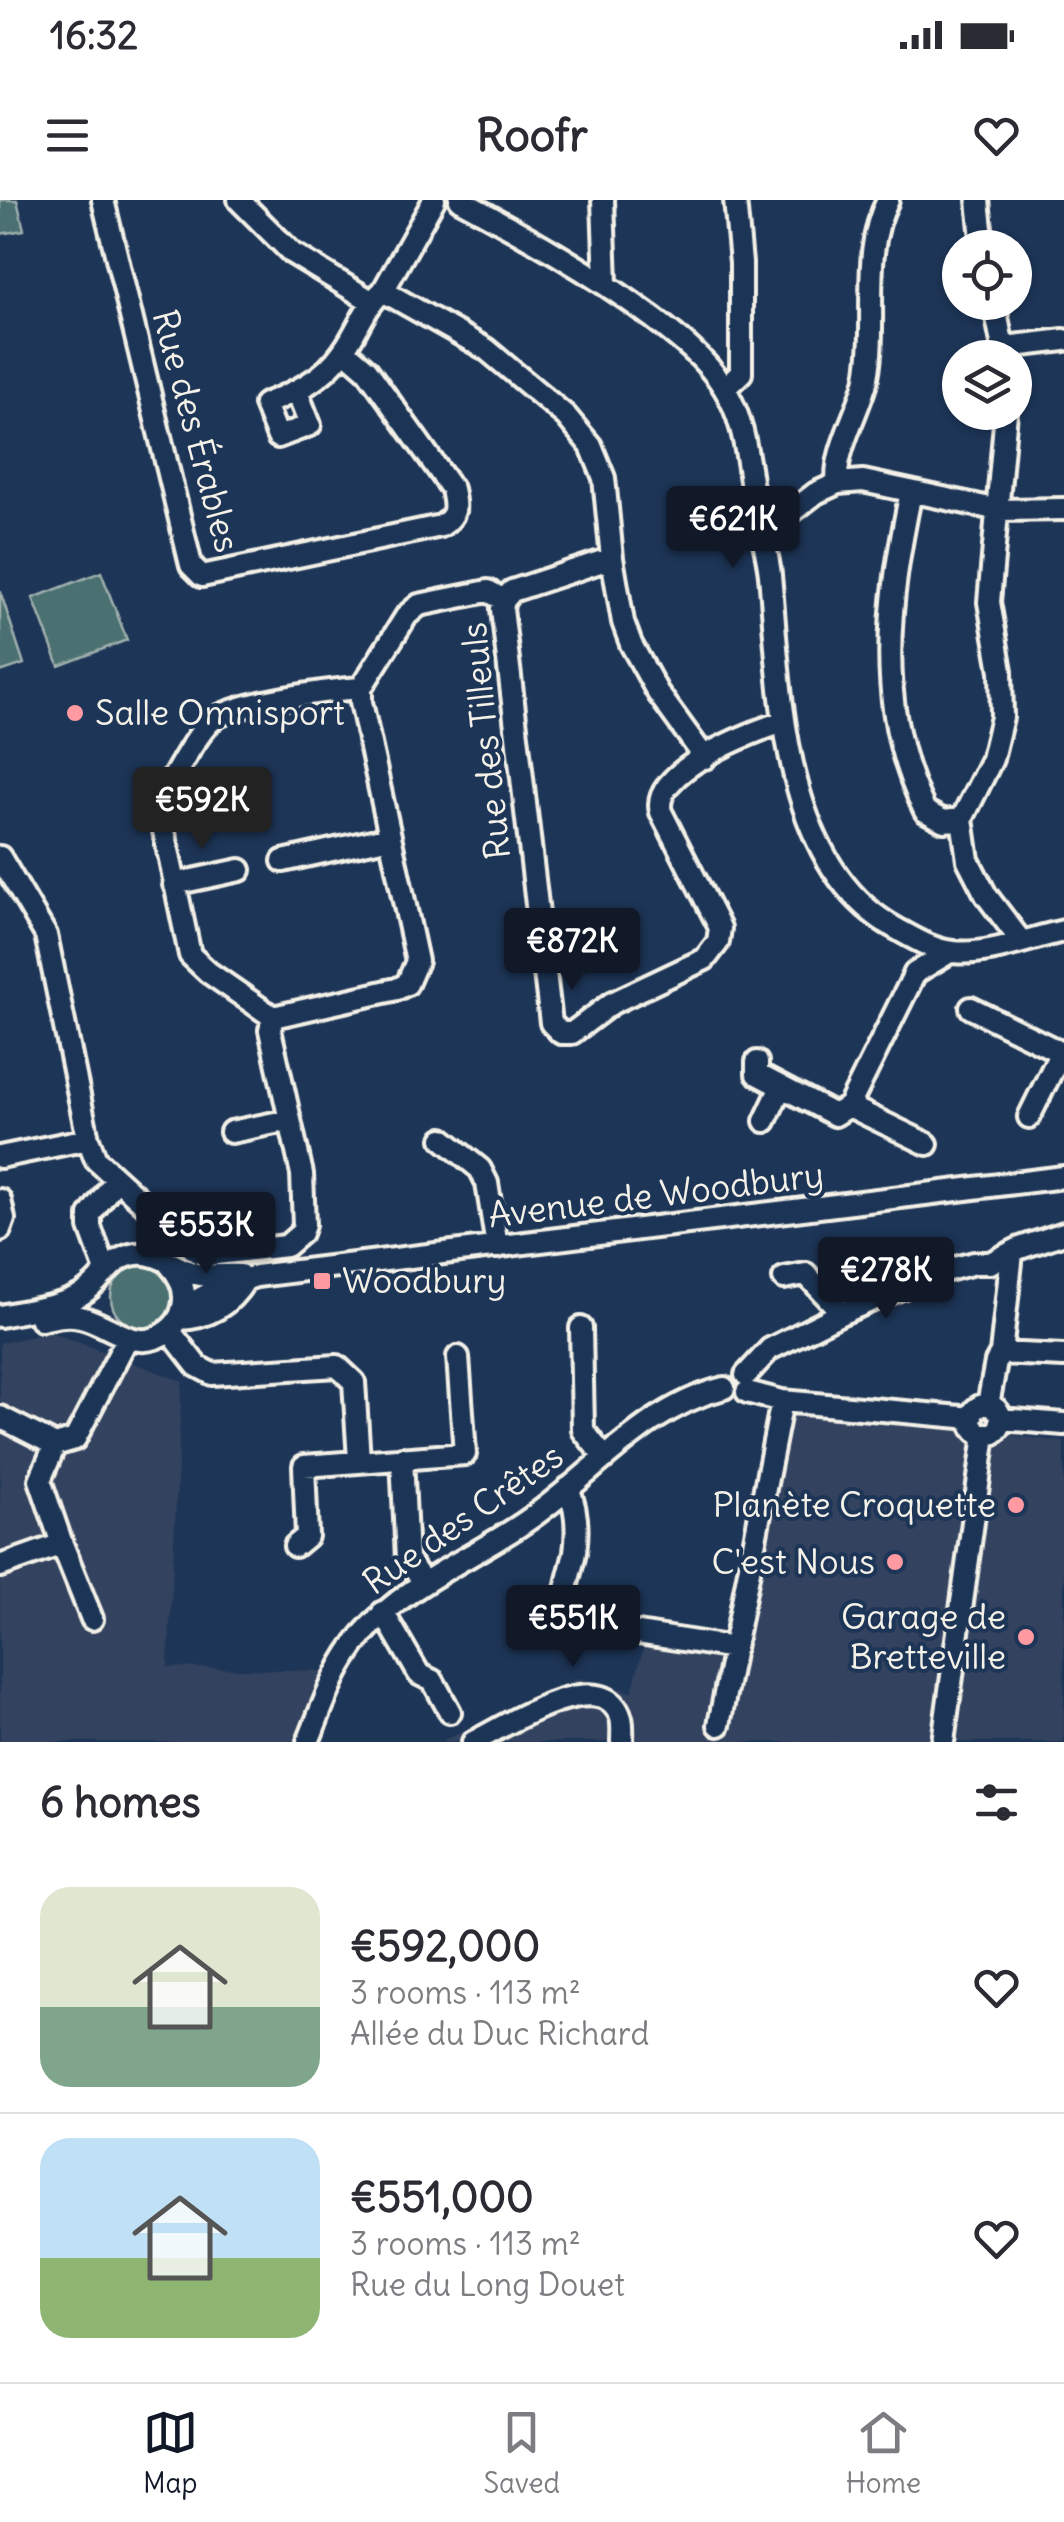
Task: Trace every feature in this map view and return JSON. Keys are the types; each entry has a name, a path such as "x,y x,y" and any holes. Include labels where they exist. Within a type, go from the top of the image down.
{"street":[{"name":"Rue des Érables","path":"103,200 191,564 202,576 441,526 452,520 456,511 452,490 367,370 344,350"},
{"path":"240,200 292,252 486,349 566,416 591,446 604,478 623,622 640,665 704,758"},
{"path":"297,392 326,373 344,350 434,200"},
{"path":"460,200 566,257 606,284 695,352 725,388 741,421 754,531 770,575 784,722 804,808 829,863 856,900 896,928 950,952 969,952 1064,932"},
{"path":"602,200 606,284"},
{"path":"725,388 741,372 741,263 735,200"},
{"path":"838,483 838,466 868,370 872,344 873,238 888,200"},
{"path":"978,200 981,230"},
{"path":"1032,347 1064,340"},
{"path":"1005,430 989,602 1001,671 1002,717 992,759 962,819 968,860 986,895 1021,941"},
{"path":"754,531 782,522 816,493 838,483 862,481 999,510 1064,509"},
{"path":"911,492 890,606 894,706 905,763 925,812 944,820 962,819"},
{"name":"Rue des Tilleuls","path":"612,558 512,591 504,600 501,618 548,1004 551,1023 561,1032 577,1031 612,1002 705,959 718,942 720,928 714,912 658,804 660,794 669,781 704,758 754,730 784,722"},
{"path":"361,688 331,690 229,712 210,722 163,794 159,807 190,955 195,963 273,1017 407,984 417,961 361,688 418,605 488,591 504,600"},
{"path":"283,860 390,837"},
{"path":"0,857 46,935 88,1139 96,1160 186,1245 208,1255 286,1246 304,1225 302,1174 270,1030 273,1017"},
{"path":"174,884 240,870"},
{"path":"756,1062 757,1074 835,1114 849,1106 916,973 950,952"},
{"path":"971,1008 1060,1051"},
{"path":"1029,1117 1060,1051 1064,1028"},
{"path":"764,1121 782,1087"},
{"path":"849,1106 927,1144"},
{"path":"230,1132 290,1120"},
{"path":"0,1157 88,1139"},
{"path":"443,1139 480,1169 488,1183 497,1247"},
{"name":"Avenue de Woodbury","path":"128,1339 149,1340 219,1288 250,1278 1064,1177"},
{"path":"109,1327 99,1309 98,1288 104,1275 90,1215 116,1180"},
{"path":"0,1200 4,1219 0,1230"},
{"path":"1064,1233 990,1262 937,1274 842,1313 770,1349 746,1384 782,1401 1064,1424"},
{"path":"0,1316 71,1300 125,1257 96,1238"},
{"path":"943,1742 986,1419 996,1362 1001,1354 1012,1254"},
{"name":"Avenue de Woodbury","path":"125,1257 153,1255 201,1274 250,1278"},
{"path":"990,1262 1010,1278"},
{"path":"169,1264 182,1284 177,1319 197,1366 212,1374 337,1366 354,1382 359,1460"},
{"path":"784,1278 806,1274 842,1313"},
{"path":"0,1327 70,1315 109,1327 128,1339 74,1438 55,1445 40,1480 92,1619"},
{"name":"Rue des Crêtes","path":"581,1328 584,1430 604,1458"},
{"path":"1001,1354 1064,1356"},
{"path":"295,1546 306,1536 304,1466 465,1454 458,1357"},
{"name":"Rue des Crêtes","path":"308,1742 336,1672 383,1612 525,1522 676,1403 724,1388 734,1397 746,1384"},
{"path":"720,1725 782,1401"},
{"path":"0,1416 55,1445"},
{"path":"402,1458 407,1559 424,1583"},
{"path":"568,1488 576,1505 575,1550 564,1595 566,1613 580,1628 603,1634"},
{"path":"0,1566 62,1544"},
{"path":"383,1612 418,1674 433,1680 450,1712"},
{"path":"638,1633 734,1648"},
{"path":"474,1742 570,1695 590,1694 610,1702 621,1717 622,1742"}],"shaded area":[{"path":"51,1332 182,1381 168,1667 326,1671 296,1742 0,1742 0,1343"},
{"path":"793,1412 864,1416 1064,1442 1064,1742 440,1742 579,1678 632,1692 645,1641 745,1658"}],"green space":[{"path":"0,200 17,200 24,230 0,234"},
{"path":"101,572 127,640 59,666 33,598"},
{"path":"0,591 24,664 0,672"},
{"path":"142,1266 164,1275 173,1297 164,1319 142,1328 120,1319 111,1297 120,1275"}],"place":[{"name":"Salle Omnisport","path":"75,713"},
{"name":"Woodbury","path":"322,1281"},
{"name":"Planète Croquette","path":"1016,1505"},
{"name":"C'est Nous","path":"895,1562"},
{"name":"Garage de Bretteville","path":"1026,1637"}]}
